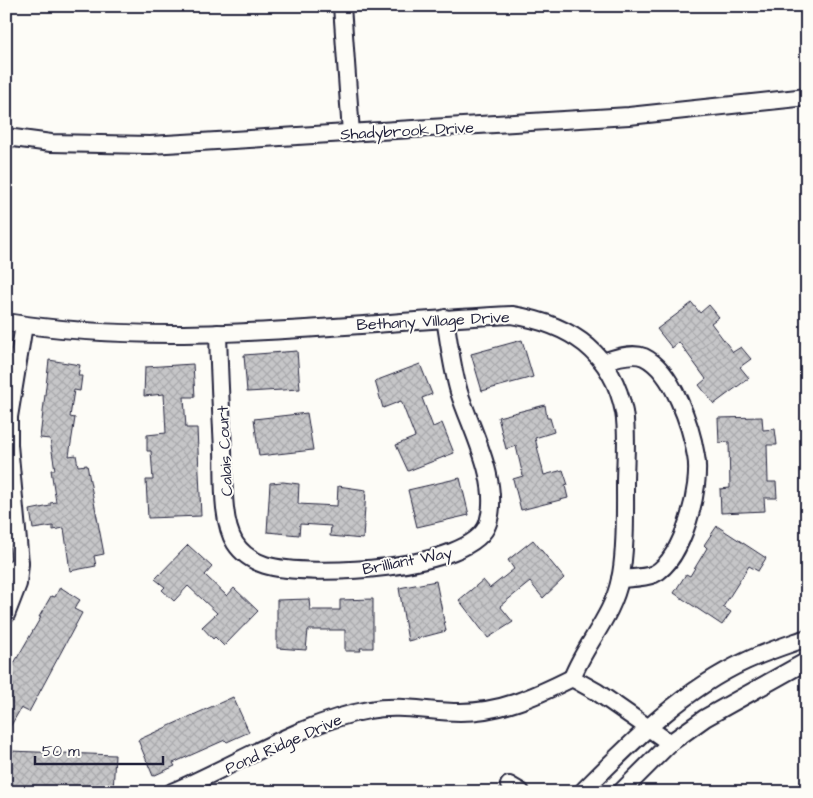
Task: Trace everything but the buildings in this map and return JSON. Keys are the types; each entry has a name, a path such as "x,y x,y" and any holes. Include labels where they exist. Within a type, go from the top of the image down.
{"street":[{"path":"342,6 350,133"},
{"name":"Shadybrook Drive","path":"6,137 51,143 150,145 629,116 807,97"},
{"name":"Bethany Village Drive","path":"6,322 60,330 123,335 218,333 512,315 539,319 559,326 576,336 603,362 617,388 624,412 625,506 620,579 611,606 580,657 572,678"},
{"name":"Brilliant Way","path":"254,560 266,565 295,570 326,572 382,567 436,557 463,549 482,535 490,513 487,475 459,392 445,318"},
{"path":"6,615 18,584 20,564 9,445 9,417 24,325"},
{"name":"Calais Court","path":"218,333 225,489 230,531 243,553 254,560"},
{"path":"603,362 621,356 643,357 665,375 685,415 697,458 693,504 684,536 672,557 655,574 620,579"},
{"path":"6,574 20,564"},
{"path":"582,792 647,728 703,686 745,661 807,638"},
{"path":"621,792 670,743 705,718 807,661"},
{"path":"572,678 597,692 670,743"},
{"name":"Pond Ridge Drive","path":"172,792 332,718 401,706 459,712 489,710 528,700 572,678"}]}
